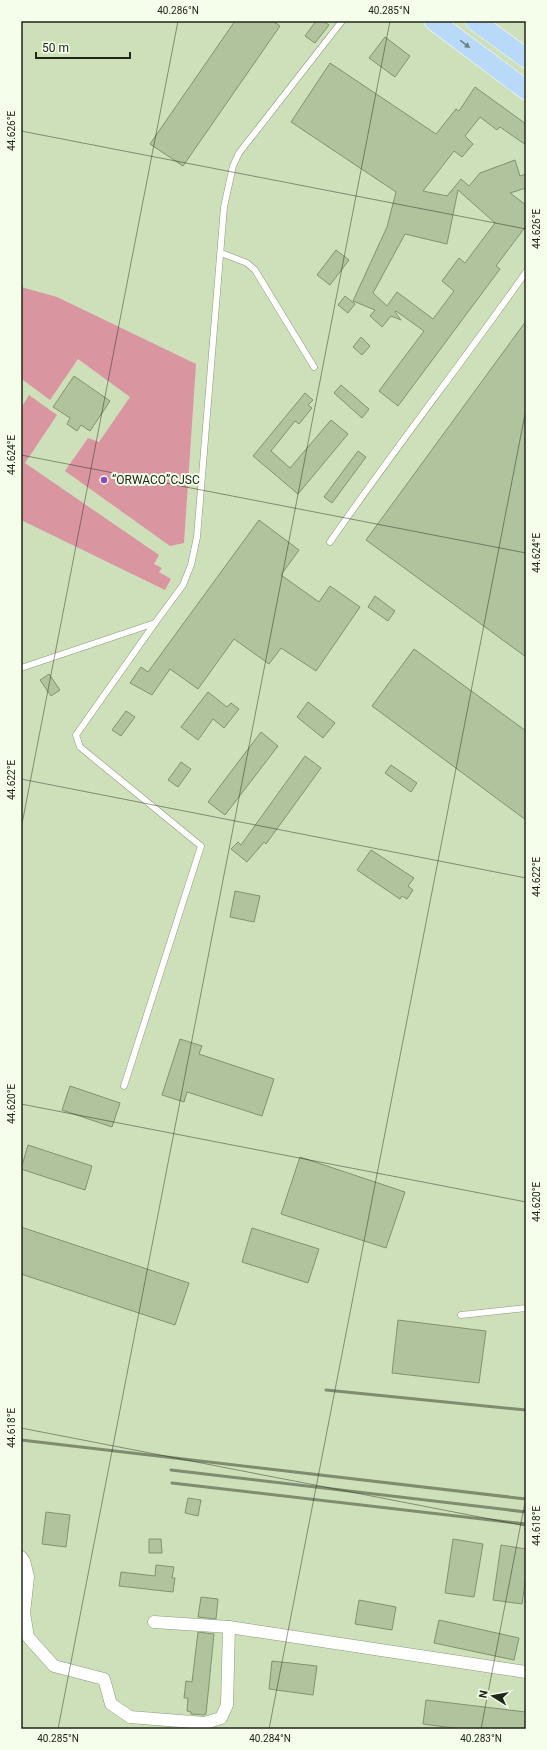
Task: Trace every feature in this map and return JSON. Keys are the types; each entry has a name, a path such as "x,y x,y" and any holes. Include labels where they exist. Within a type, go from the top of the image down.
{"main road":[{"path":"434,21 526,90"},
{"path":"475,21 526,58"}],"street":[{"path":"21,1557 24,1561 28,1577 24,1614 28,1637 54,1666 104,1679 111,1704 130,1717 205,1723 221,1718 226,1705 229,1627"},
{"path":"154,1622 229,1627 526,1672"}],"lane":[{"path":"124,1086 201,846 80,748 76,735 183,585 190,566 197,537 224,207 232,172 239,153 342,21"},
{"path":"221,253 247,263 256,270 314,367"},
{"path":"330,542 386,461 486,329 526,272"},
{"path":"21,668 155,623"},
{"path":"461,1315 526,1308"}],"shaded area":[{"path":"21,287 57,297 196,364 184,543 170,546 65,471 88,438 99,442 130,397 78,359 50,400 23,380 21,382"},
{"path":"29,395 57,415 25,463 159,555 154,564 162,568 159,572 171,579 165,590 21,520 21,408"}],"building":[{"path":"235,21 273,21 280,26 183,166 150,144"},
{"path":"316,21 323,21 329,25 315,43 305,36"},
{"path":"385,37 410,56 395,77 369,58"},
{"path":"330,63 436,134 456,109 459,111 475,87 526,124 526,145 500,127 497,130 480,117 465,136 473,144 462,157 454,151 423,191 447,196 461,179 469,186 480,173 515,160 520,176 526,174 526,188 510,193 526,205 526,226 496,266 500,269 398,406 379,391 424,331 396,311 395,312 401,320 391,316 382,327 370,316 375,310 353,301 387,227 396,192 291,122","holes":["458,190 495,223 465,263 459,258 442,281 454,291 433,319 397,292 387,306 373,293 405,234 447,244"]},
{"path":"336,250 349,260 330,285 317,275"},
{"path":"345,296 355,304 348,313 338,305"},
{"path":"526,321 526,657 366,540"},
{"path":"361,337 370,346 362,355 353,347"},
{"path":"74,376 110,401 90,431 81,425 77,431 67,424 70,418 53,407"},
{"path":"341,385 369,409 362,418 334,393"},
{"path":"305,393 313,400 308,405 312,408 299,424 295,421 271,451 290,468 331,420 348,434 298,494 253,456"},
{"path":"358,451 366,457 332,503 324,497"},
{"path":"259,520 299,550 281,575 319,602 330,586 360,607 316,671 281,648 269,664 234,639 198,689 170,669 152,695 130,683 141,667 148,672"},
{"path":"375,596 395,611 388,621 368,607"},
{"path":"414,649 526,731 526,820 372,706"},
{"path":"49,674 60,690 51,696 40,680"},
{"path":"208,692 227,707 231,703 239,709 224,728 213,719 198,740 181,727"},
{"path":"308,702 335,723 323,738 297,717"},
{"path":"126,711 135,717 121,736 112,730"},
{"path":"261,732 278,746 225,815 208,802"},
{"path":"305,756 321,768 266,844 264,842 247,862 231,849 238,842 241,845"},
{"path":"181,762 191,769 178,787 168,780"},
{"path":"391,765 417,783 411,792 385,773"},
{"path":"371,850 414,878 408,886 413,890 407,899 402,896 400,899 357,870"},
{"path":"235,891 260,896 254,922 230,917"},
{"path":"180,1039 202,1046 199,1054 274,1079 262,1116 187,1092 184,1102 162,1095"},
{"path":"70,1086 120,1103 112,1127 62,1110"},
{"path":"28,1145 92,1166 85,1190 21,1169"},
{"path":"300,1157 405,1192 386,1248 281,1214"},
{"path":"21,1227 189,1283 175,1325 21,1274"},
{"path":"252,1228 319,1249 308,1283 242,1262"},
{"path":"398,1320 486,1331 479,1383 392,1373"},
{"path":"188,1498 201,1500 198,1516 185,1513"},
{"path":"46,1512 70,1515 66,1547 42,1544"},
{"path":"149,1539 161,1539 162,1553 149,1553"},
{"path":"453,1539 483,1544 474,1597 445,1593"},
{"path":"501,1545 526,1549 526,1575 522,1604 493,1600"},
{"path":"156,1565 174,1567 172,1578 175,1578 173,1592 119,1586 121,1572 155,1576"},
{"path":"201,1597 218,1599 216,1619 198,1617"},
{"path":"359,1600 396,1607 392,1630 355,1624"},
{"path":"439,1620 519,1638 514,1660 434,1643"},
{"path":"198,1632 214,1634 206,1714 204,1715 191,1714 191,1712 187,1711 188,1698 184,1698 186,1681 192,1682"},
{"path":"272,1661 317,1666 313,1695 269,1689"},
{"path":"426,1700 526,1712 526,1729 461,1729 423,1724"}],"railway":[{"path":"326,1390 526,1410"},
{"path":"21,1440 526,1499"},
{"path":"171,1470 526,1512"},
{"path":"172,1483 526,1524"}],"place":[{"name":"“ORWACO”CJSC","path":"104,480"}]}
